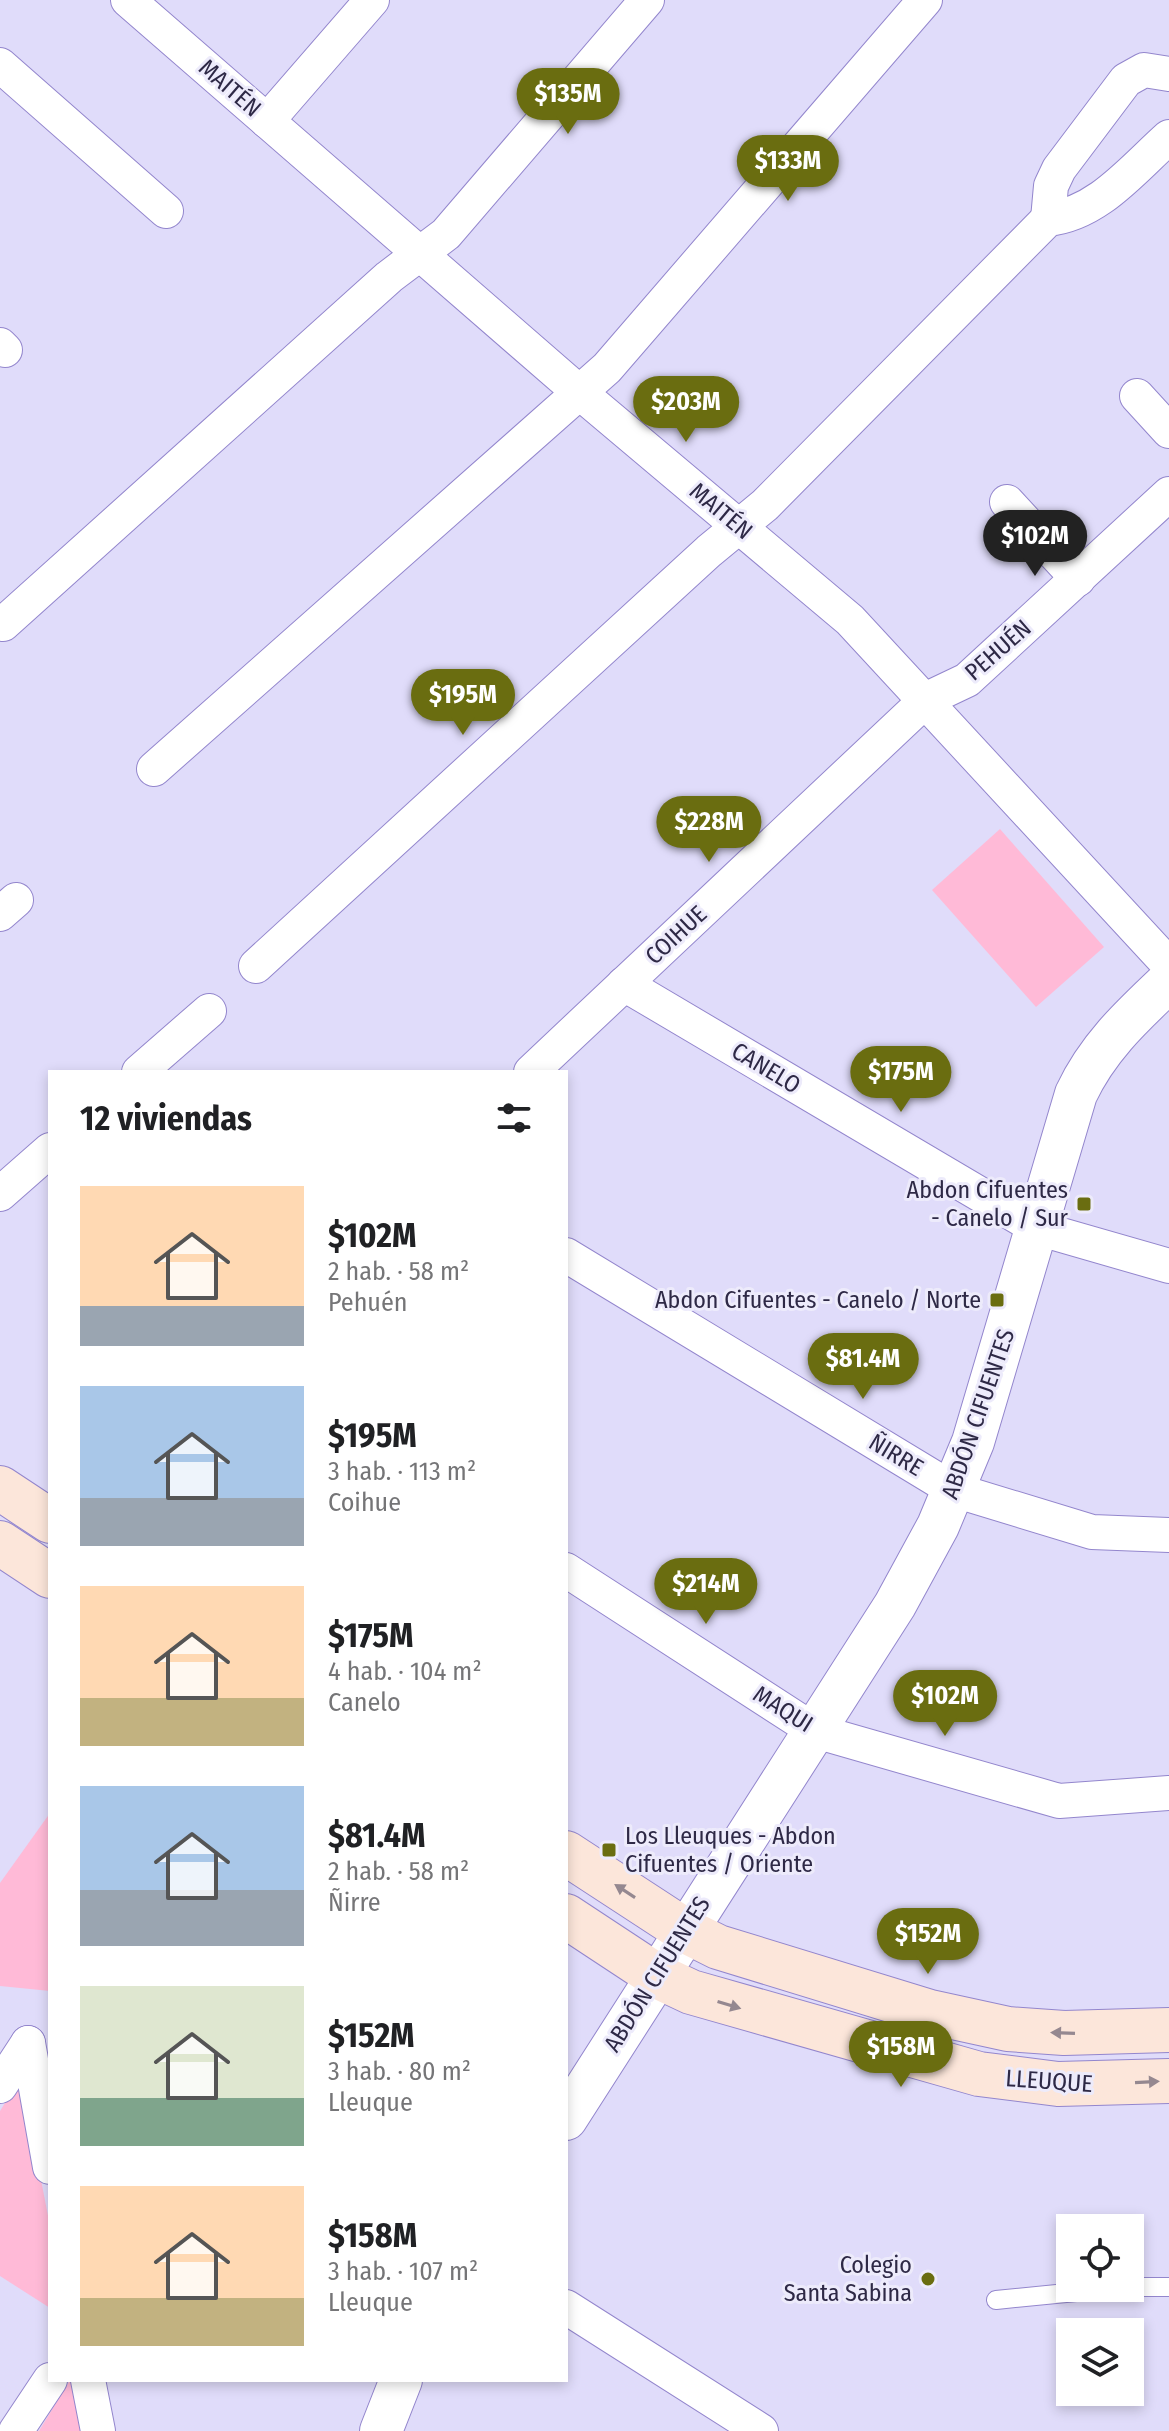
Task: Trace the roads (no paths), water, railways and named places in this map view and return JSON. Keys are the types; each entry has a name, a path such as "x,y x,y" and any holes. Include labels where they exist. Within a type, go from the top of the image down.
{"main road":[{"path":"0,1488 48,1520"},
{"name":"LLEUQUE","path":"568,1854 684,1930 741,1956 930,2012 1008,2029 1064,2033 1169,2030"},
{"name":"LLEUQUE","path":"568,1917 657,1976 691,1992 942,2066 1002,2078 1058,2084 1169,2081"},
{"path":"1002,2078 1008,2029"}],"street":[{"name":"MAITÉN","path":"128,0 579,392 850,620 927,699 1169,965"},
{"path":"267,121 372,0"},
{"path":"3,624 389,277 446,234 647,0"},
{"path":"154,769 607,368 925,0"},
{"path":"0,65 166,211"},
{"path":"1048,219 1051,186 1059,169 1126,80 1144,70 1169,74"},
{"path":"256,966 740,526 1048,219 1074,214 1098,201 1169,137"},
{"path":"1137,396 1169,431"},
{"name":"PEHUÉN","path":"927,699 967,680 1169,494"},
{"path":"1007,502 1078,579"},
{"name":"COIHUE","path":"533,1070 927,699"},
{"name":"ABDÓN CIFUENTES","path":"568,2116 684,1930 895,1605 954,1490 973,1442 1086,1073 1111,1036 1169,981"},
{"name":"CANELO","path":"624,984 1037,1228 1169,1266"},
{"path":"141,1070 209,1011"},
{"path":"0,1194 48,1152"},
{"name":"ÑIRRE","path":"568,1256 954,1490 1092,1532 1169,1535"},
{"name":"MAQUI","path":"568,1571 815,1731 1059,1801 1169,1793"},
{"path":"0,2086 26,2043"},
{"path":"26,2043 48,2157"},
{"path":"568,2308 761,2431"},
{"path":"16,2431 49,2382"},
{"path":"88,2382 98,2431"},
{"path":"381,2431 400,2382"}],"lane":[{"path":"1144,2287 1169,2287"},
{"path":"996,2300 1056,2294"}],"place":[{"name":"Abdon Cifuentes - Canelo / Sur","path":"1084,1204"},
{"name":"Abdon Cifuentes - Canelo / Norte","path":"997,1300"},
{"name":"Los Lleuques - Abdon Cifuentes / Oriente","path":"609,1850"},
{"name":"Colegio Santa Sabina","path":"928,2279"}]}
